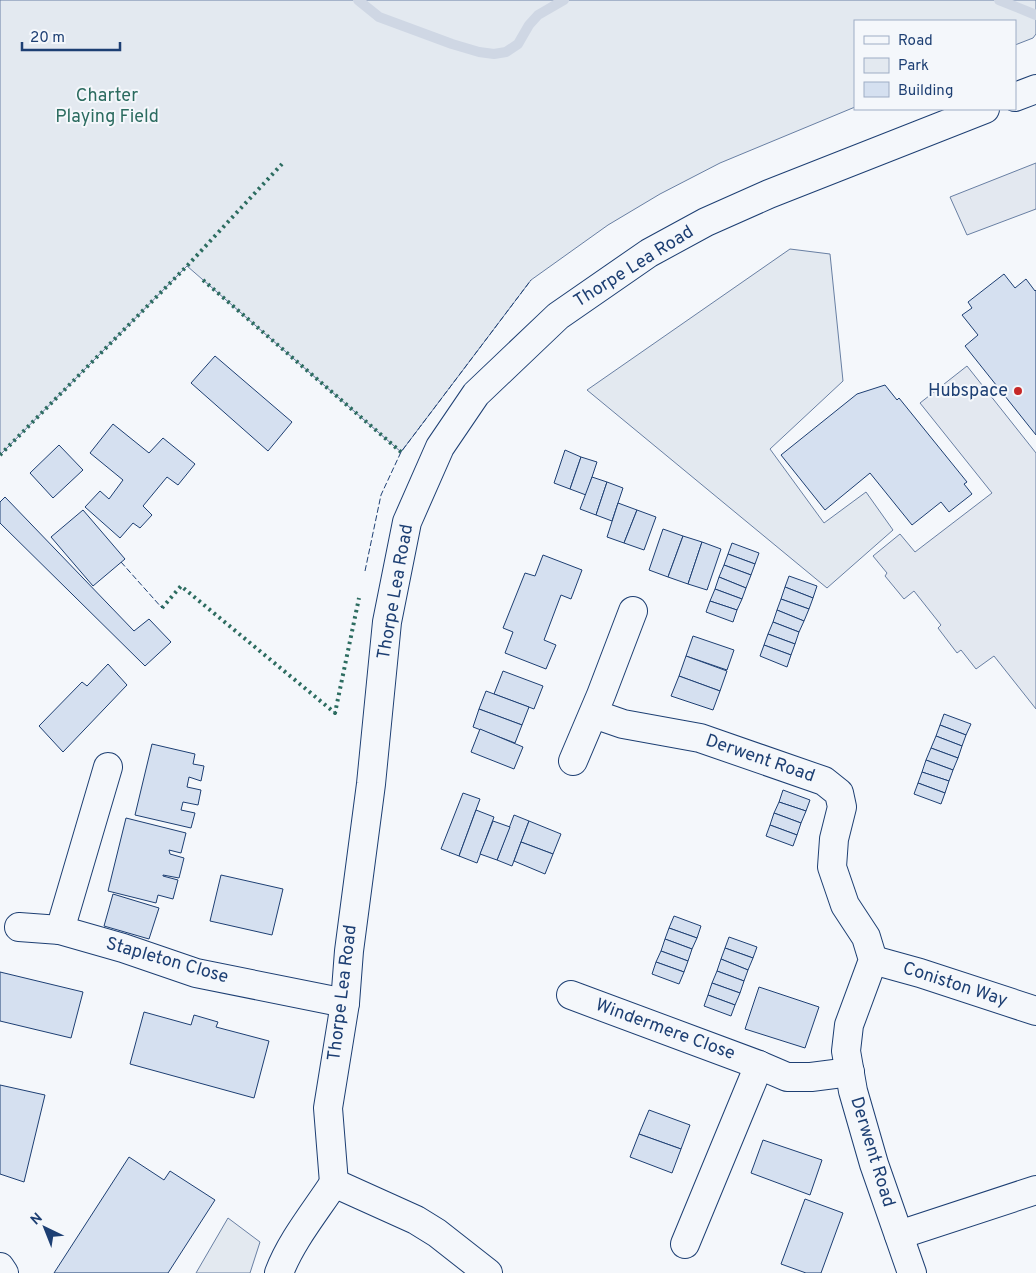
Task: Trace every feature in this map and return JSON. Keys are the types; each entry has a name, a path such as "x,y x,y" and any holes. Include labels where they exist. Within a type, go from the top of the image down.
{"street":[{"path":"1016,97 1036,89"},
{"name":"Thorpe Lea Road","path":"334,1183 328,1108 345,1002 349,951 371,784 387,622 407,522 440,447 476,394 558,316 657,249 706,222 769,194 982,110"},
{"path":"574,761 633,611"},
{"name":"Derwent Road","path":"594,714 623,724 700,738 824,781 839,793 842,807 834,839 832,867 845,905 866,937 873,960 849,1025 846,1051 853,1091 874,1164 912,1273"},
{"path":"60,930 108,767"},
{"name":"Stapleton Close","path":"19,927 60,930 123,948 196,973 345,1002"},
{"name":"Coniston Way","path":"873,960 920,973 1036,1011"},
{"name":"Windermere Close","path":"572,995 787,1076 812,1078 850,1072"},
{"path":"685,1244 759,1065"},
{"path":"278,1273 287,1254 334,1183 416,1220 437,1233 488,1273"},
{"path":"899,1235 1036,1190"},
{"path":"0,1267 4,1273"}],"green space":[{"name":"Charter Playing Field","path":"0,0 1036,0 1036,34 1033,38 1016,45 1016,20 854,20 854,107 720,163 660,194 608,225 531,280 401,452 187,266 0,455"},
{"path":"790,249 830,254 843,381 770,449 824,523 866,492 893,530 827,588 587,390"},
{"path":"228,1218 260,1242 250,1273 196,1273"}],"shaded area":[{"path":"1036,163 1036,209 967,235 950,197"},
{"path":"967,366 1036,453 1036,709 994,656 976,669 961,650 957,653 938,628 941,625 914,591 904,599 885,576 887,573 873,556 900,534 915,552 992,493 920,403"}],"building":[{"name":"Hubspace","path":"1004,274 1015,288 1026,279 1036,290 1036,435 965,346 978,335 962,315 972,308 968,302"},
{"path":"215,356 292,422 268,451 191,383"},
{"path":"885,385 897,400 899,398 967,482 964,484 972,494 949,512 941,502 912,525 870,473 825,510 781,455 857,394"},
{"path":"113,424 149,453 163,438 195,464 178,485 167,477 143,506 152,515 140,528 133,523 120,538 85,507 100,491 109,499 123,480 90,453"},
{"path":"59,445 83,470 53,498 30,473"},
{"path":"565,450 581,457 570,489 554,483"},
{"path":"581,457 597,462 586,495 570,489"},
{"path":"592,477 607,482 596,515 580,509"},
{"path":"607,482 623,488 612,521 596,515"},
{"path":"5,497 134,631 149,619 171,642 145,666 0,523 0,502"},
{"path":"618,503 637,510 624,543 607,537"},
{"path":"83,510 125,559 93,586 51,537"},
{"path":"637,510 656,517 644,550 624,543"},
{"path":"663,529 683,536 668,577 649,570"},
{"path":"683,536 702,542 688,584 668,577"},
{"path":"702,542 721,549 707,590 688,584"},
{"path":"732,543 759,553 755,564 728,554"},
{"path":"728,554 755,564 751,575 724,565"},
{"path":"543,555 582,570 571,599 561,595 544,640 556,645 546,669 505,653 513,632 503,628 525,573 535,576"},
{"path":"724,565 751,575 746,588 719,577"},
{"path":"789,576 817,586 813,598 785,587"},
{"path":"719,577 746,588 742,599 715,589"},
{"path":"785,587 813,598 809,609 781,599"},
{"path":"715,589 742,599 737,610 710,601"},
{"path":"781,599 809,609 804,621 777,610"},
{"path":"710,601 737,610 733,622 706,612"},
{"path":"777,610 804,621 799,632 773,622"},
{"path":"773,622 799,632 795,644 768,634"},
{"path":"768,634 795,644 791,655 764,645"},
{"path":"693,636 734,650 727,670 686,656"},
{"path":"764,645 791,655 787,667 760,656"},
{"path":"686,656 727,671 720,691 679,676"},
{"path":"108,664 127,685 63,752 39,726 82,682 87,686"},
{"path":"503,671 543,686 534,709 494,694"},
{"path":"679,676 720,691 713,710 671,696"},
{"path":"486,691 529,707 522,725 479,709"},
{"path":"479,709 522,725 515,743 473,727"},
{"path":"944,714 971,724 966,735 940,725"},
{"path":"940,725 966,735 962,746 936,736"},
{"path":"480,729 523,747 514,769 471,752"},
{"path":"936,736 962,746 958,758 931,748"},
{"path":"152,744 195,754 193,764 204,766 201,781 189,777 187,787 201,790 198,805 183,802 181,810 195,813 191,828 135,815"},
{"path":"931,748 958,758 953,770 926,760"},
{"path":"926,760 953,770 949,781 922,772"},
{"path":"922,772 949,781 945,793 918,783"},
{"path":"918,783 945,793 941,804 914,794"},
{"path":"783,790 810,800 806,811 779,802"},
{"path":"463,793 480,799 459,856 441,849"},
{"path":"779,802 806,811 801,823 774,813"},
{"path":"476,810 494,817 477,863 459,856"},
{"path":"774,813 801,823 797,835 770,825"},
{"path":"514,815 529,821 512,866 497,860"},
{"path":"126,818 186,833 181,853 169,850 170,854 184,858 179,878 163,875 178,880 173,899 158,895 156,903 108,891"},
{"path":"493,821 510,827 497,860 480,854"},
{"path":"529,821 561,834 553,854 521,842"},
{"path":"770,825 797,835 793,846 766,836"},
{"path":"521,842 553,854 545,874 514,861"},
{"path":"221,875 283,889 272,935 210,921"},
{"path":"113,894 159,908 149,939 104,926"},
{"path":"674,916 701,926 697,938 669,928"},
{"path":"669,928 697,938 692,949 665,939"},
{"path":"729,937 757,947 753,958 725,948"},
{"path":"665,939 692,949 688,961 661,951"},
{"path":"725,948 753,958 748,970 721,959"},
{"path":"661,951 688,961 684,972 656,962"},
{"path":"721,959 748,970 744,981 717,971"},
{"path":"656,962 684,972 679,984 652,974"},
{"path":"717,971 744,981 740,993 712,983"},
{"path":"0,972 83,992 71,1038 0,1021"},
{"path":"712,983 740,993 735,1005 708,995"},
{"path":"759,987 819,1007 805,1048 745,1029"},
{"path":"708,995 735,1005 731,1016 704,1006"},
{"path":"144,1012 191,1025 194,1015 218,1022 216,1027 269,1041 254,1098 130,1064"},
{"path":"0,1085 45,1095 24,1182 0,1174"},
{"path":"649,1110 690,1125 681,1149 639,1134"},
{"path":"639,1134 681,1149 672,1173 630,1157"},
{"path":"763,1140 822,1160 810,1195 751,1173"},
{"path":"129,1157 164,1180 170,1171 215,1200 168,1273 54,1273"},
{"path":"805,1199 843,1213 821,1273 806,1273 781,1264"}],"waterway":[{"path":"358,0 379,17 452,44 479,52 494,54 506,52 518,44 529,25 538,15 564,0"},
{"path":"999,0 1036,15"}],"hedge":[{"path":"0,455 187,266 282,164"},
{"path":"203,280 401,452"},
{"path":"162,608 181,586 335,713 359,598"}],"fence":[{"path":"365,571 381,495 401,452 531,280"},
{"path":"121,562 162,608"}],"place":[{"name":"Hubspace","path":"1018,391"}]}
